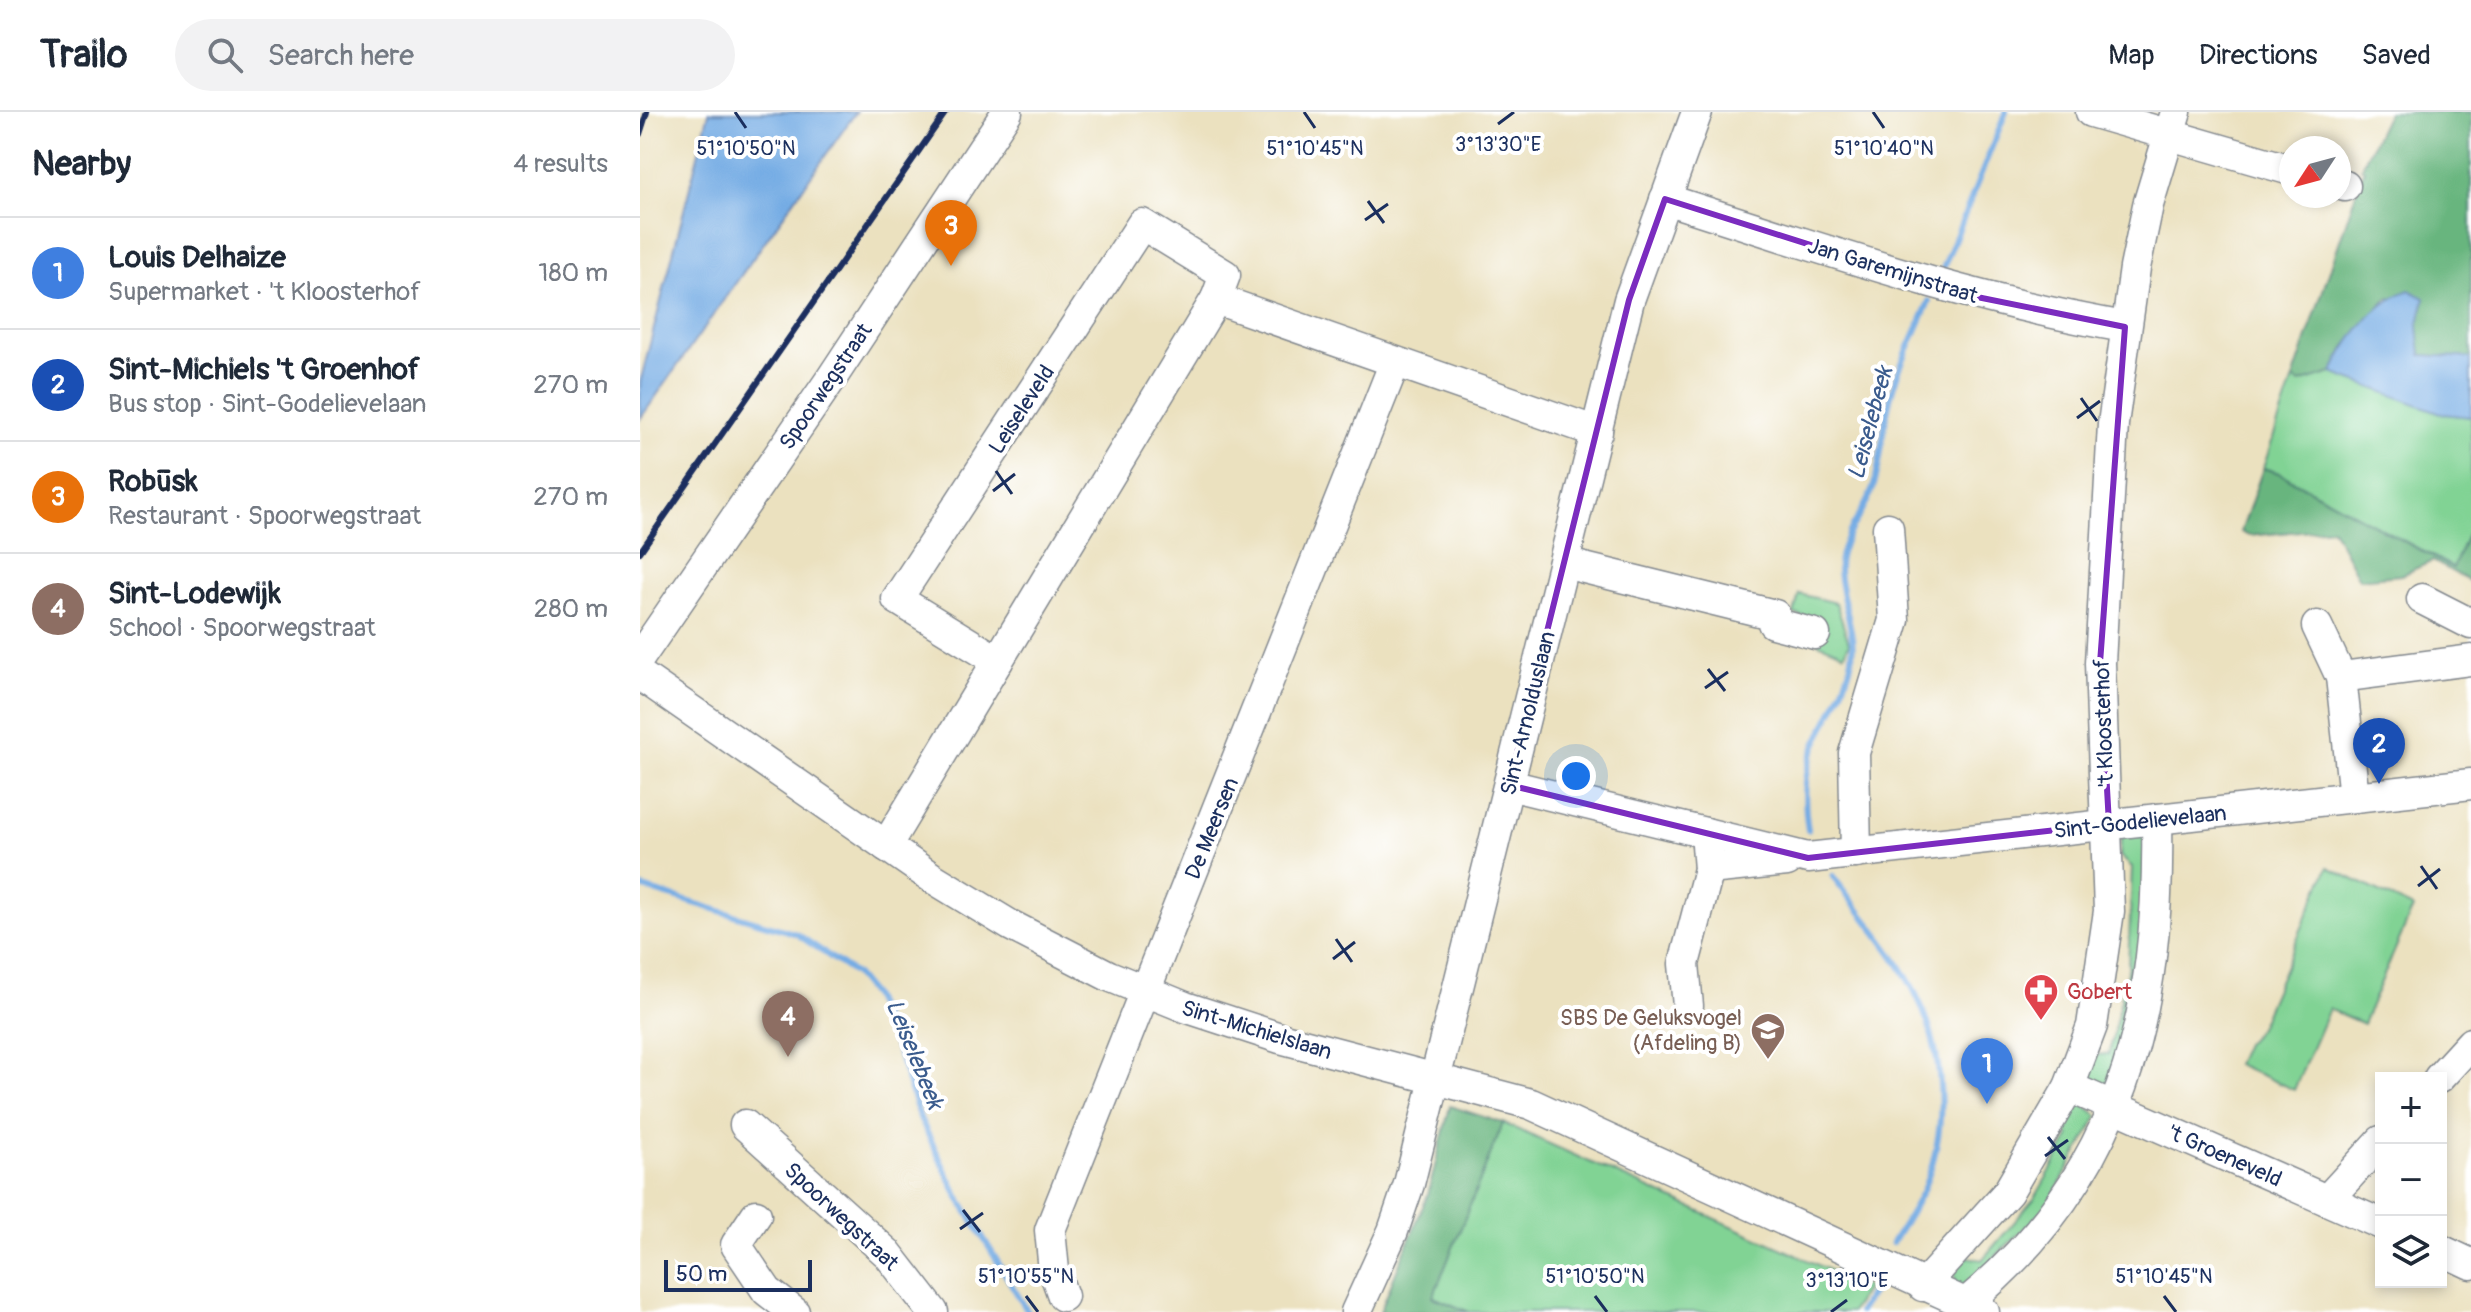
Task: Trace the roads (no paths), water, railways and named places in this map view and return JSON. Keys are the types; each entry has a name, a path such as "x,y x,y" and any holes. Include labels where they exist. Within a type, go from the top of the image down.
{"street":[{"name":"Spoorwegstraat","path":"640,657 831,379 1007,112"},
{"name":"Sint-Arnolduslaan","path":"1356,1312 1401,1211 1629,300 1697,112"},
{"path":"2091,112 2173,124 2279,165"},
{"name":"'t Kloosterhof","path":"1923,1286 2008,1192 2069,1087 2092,1026 2103,969 2109,911 2109,824 2102,754 2100,663 2113,424 2125,327 2148,205 2173,124"},
{"name":"Jan Garemijnstraat","path":"1665,199 1972,296 2033,311 2125,327"},
{"name":"Leiseleveld","path":"998,661 897,599 1142,224 1225,275 1216,299"},
{"path":"886,846 1216,299 1597,432"},
{"name":"De Meersen","path":"1063,1296 1054,1271 1050,1230 1395,362"},
{"path":"1856,853 1854,753 1894,620 1888,528"},
{"path":"1564,563 1775,615 1773,623 1815,634"},
{"path":"2422,599 2471,624"},
{"path":"2317,626 2341,677 2354,797"},
{"path":"2341,677 2471,660"},
{"name":"Sint-Michielslaan","path":"640,675 886,846 1010,925 1147,992 1280,1038 1531,1104 1971,1309"},
{"name":"Sint-Godelievelaan","path":"1709,869 2471,784"},
{"name":"Sint-Godelievelaan","path":"1509,785 1808,858"},
{"path":"1971,1309 2052,1214 2114,1106 2142,1024 2153,959 2157,819"},
{"path":"1688,1006 1684,964 1709,869 1706,833"},
{"path":"2444,1072 2471,1043"},
{"name":"'t Groeneveld","path":"2069,1087 2375,1221"},
{"name":"Spoorwegstraat","path":"745,1125 888,1254 933,1312"},
{"path":"2327,1200 2378,1144"},
{"path":"756,1215 736,1245 767,1291 794,1312"},
{"path":"2447,1253 2471,1264"}],"water":[{"path":"709,112 856,112 640,419 640,383"},
{"path":"2409,290 2425,298 2418,327 2421,355 2471,358 2471,417 2444,414 2332,373 2346,347 2373,313"}],"waterway":[{"name":"Leiselebeek","path":"1942,271 2006,112"},
{"name":"Leiselebeek","path":"1808,830 1805,802 1810,760 1842,691 1852,655 1851,630 1840,579 1840,556 1873,488 1892,391 1929,301"},
{"name":"Leiselebeek","path":"1833,876 1905,974 1918,998 1935,1050 1941,1105 1933,1159 1922,1192 1892,1243"},
{"name":"Leiselebeek","path":"640,887 797,934 855,974 872,995 898,1052 920,1118 958,1196 1028,1312"},
{"name":"Leiselebeek","path":"1859,1312 1875,1288"}],"railway":[{"path":"640,134 647,112"},
{"path":"640,552 946,112"}],"place":[{"name":"Robūsk","path":"951,266"},
{"name":"Sint-Michiels 't Groenhof","path":"2379,784"},
{"name":"Gobert","path":"2041,1022"},
{"name":"Sint-Lodewijk","path":"788,1057"},
{"name":"SBS De Geluksvogel (Afdeling B)","path":"1768,1061"},
{"name":"Louis Delhaize","path":"1987,1104"}]}
